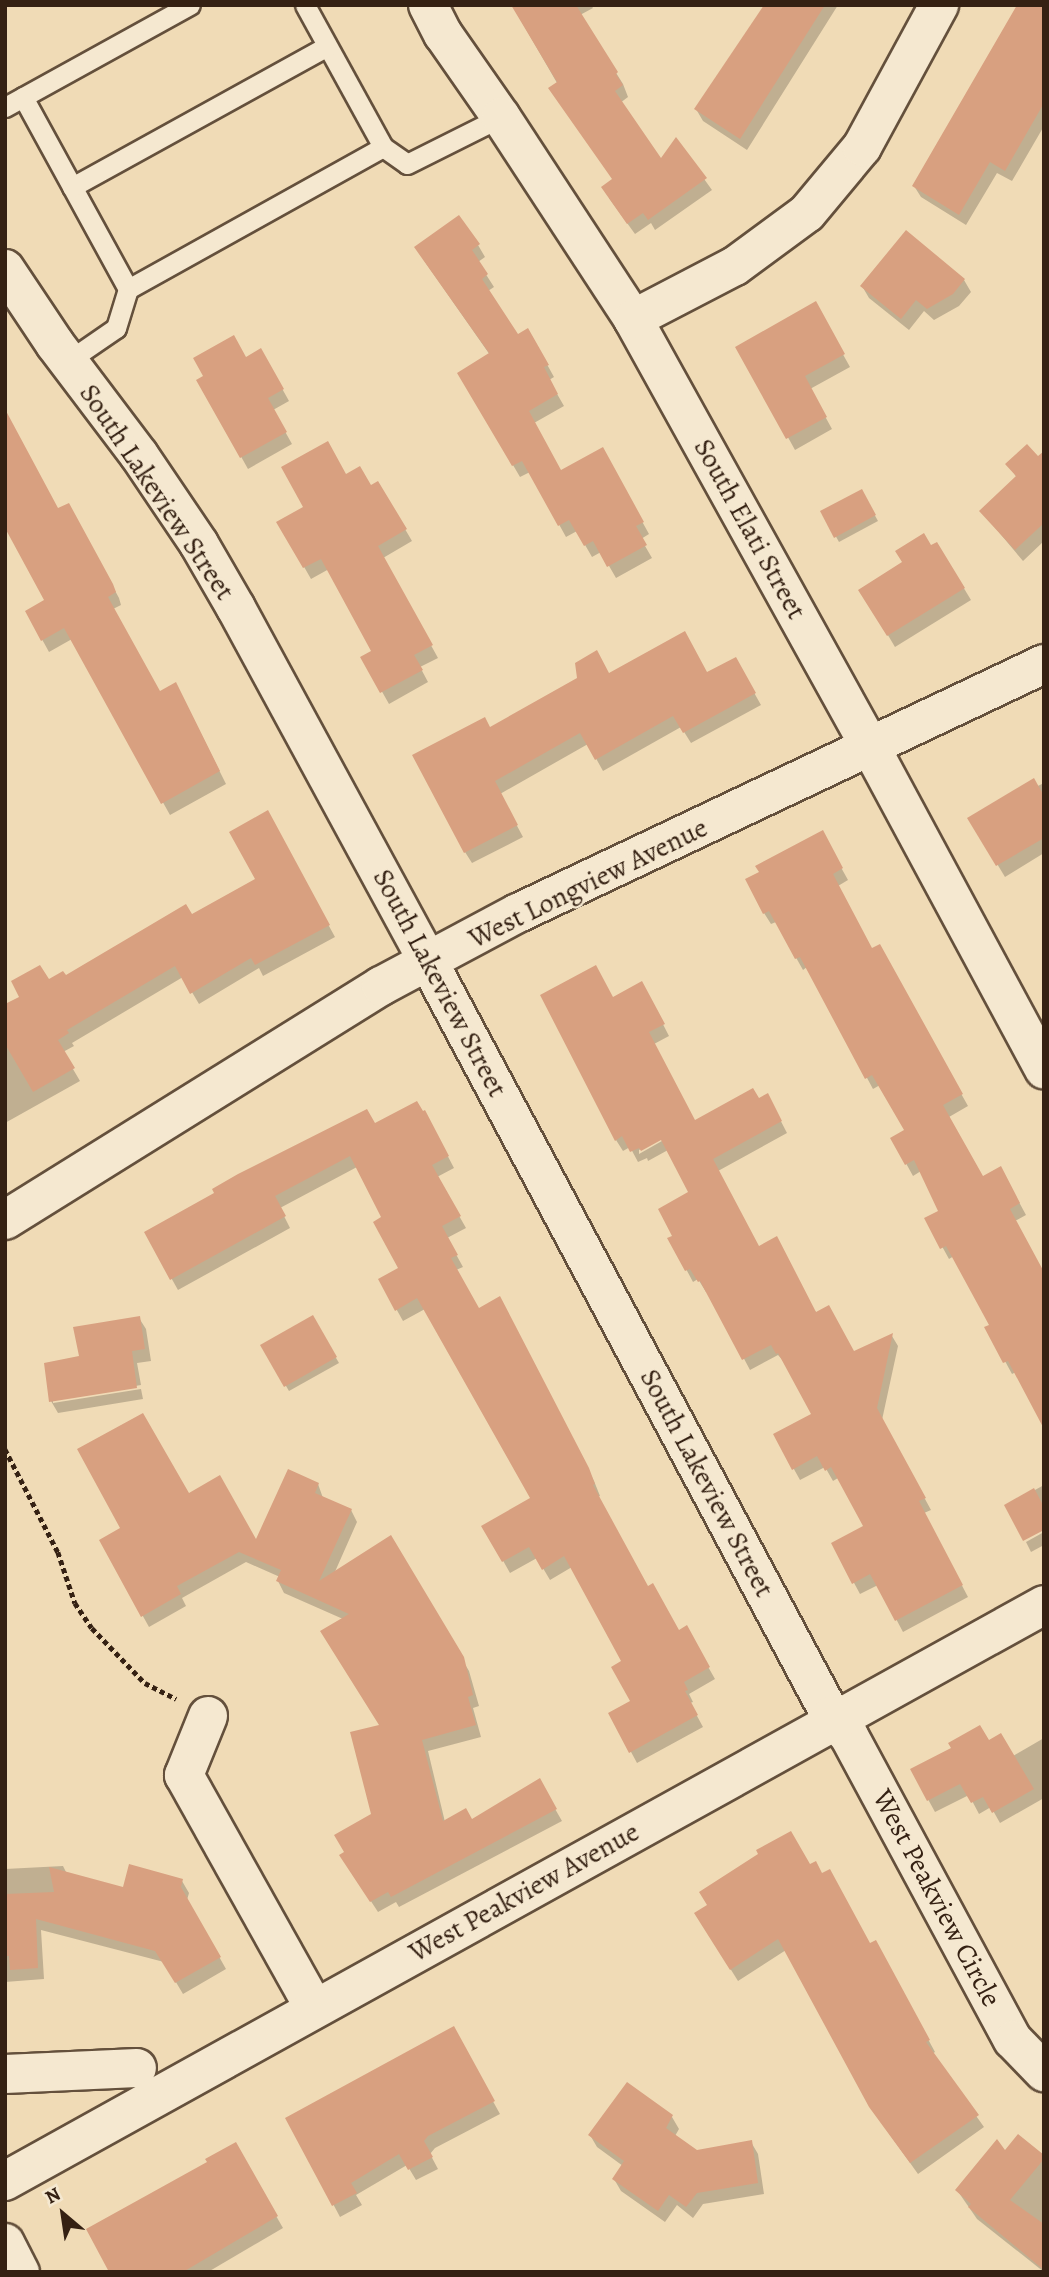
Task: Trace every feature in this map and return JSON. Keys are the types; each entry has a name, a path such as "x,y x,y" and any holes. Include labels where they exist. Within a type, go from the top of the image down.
{"street":[{"name":"South Elati Street","path":"428,5 443,34 633,318 871,748 1044,1069"},
{"path":"633,318 735,266 807,213 862,147 939,5"},
{"name":"South Lakeview Street","path":"5,269 68,361 139,455 199,544 429,963 831,1716 836,1719"},
{"name":"West Longview Avenue","path":"5,1220 381,986 429,963 518,913 1044,664"},
{"name":"West Peakview Avenue","path":"5,2181 1044,1605"},
{"path":"208,1716 184,1775 314,2008"},
{"name":"West Peakview Circle","path":"836,1719 849,1736 1013,2040 1044,2072"},
{"path":"5,2074 137,2068"},
{"path":"5,2242 20,2272"}],"lane":[{"path":"5,107 190,5"},
{"path":"305,5 383,147 407,164 501,117"},
{"path":"72,187 327,46"},
{"path":"23,97 128,289"},
{"path":"68,361 116,328 128,289 383,147"}],"path":[{"path":"5,1449 58,1552 75,1603 92,1628 145,1683 208,1716"}],"building":[{"path":"511,5 576,5 618,72 616,74 623,85 615,91 661,158 676,137 707,178 648,220 643,213 627,224 601,187 612,179 548,88 557,82"},
{"path":"764,5 825,5 740,139 694,109"},
{"path":"1017,5 1044,5 1044,103 1005,171 990,162 959,215 912,186"},
{"path":"459,215 480,244 472,250 488,274 482,279 518,334 528,328 549,365 544,367 558,394 529,411 561,470 603,447 644,522 636,526 647,545 607,567 593,541 584,546 569,520 558,526 522,461 512,466 457,373 489,353 414,247"},
{"path":"906,230 965,279 953,294 927,309 916,300 901,319 860,286"},
{"path":"816,301 845,354 805,376 827,417 786,439 735,347"},
{"path":"234,335 246,357 261,348 284,389 268,398 287,432 240,458 196,380 203,376 193,358"},
{"path":"5,409 58,508 69,503 113,584 116,592 108,597 160,691 176,682 220,771 161,804 64,628 41,641 25,611 44,600 5,528"},
{"path":"328,441 346,474 360,466 371,485 378,481 407,529 378,546 433,645 414,655 423,670 380,693 360,657 371,651 321,559 303,568 276,522 303,507 281,467"},
{"path":"1027,444 1038,456 1044,451 1044,523 1015,550 979,511 1016,476 1005,464"},
{"path":"862,489 876,515 834,538 820,511"},
{"path":"924,533 931,545 937,542 965,588 887,636 858,590 902,562 895,551"},
{"path":"685,631 707,672 736,657 756,693 683,733 673,716 595,760 580,733 495,781 518,825 464,853 412,755 485,717 490,727 577,678 575,663 597,650 609,673"},
{"path":"1034,778 1044,796 1044,838 996,866 967,818"},
{"path":"268,810 330,925 255,965 251,958 190,994 175,966 67,1030 69,1033 58,1040 75,1068 33,1092 5,1044 5,1004 19,997 11,981 40,965 49,979 63,971 66,975 186,904 192,914 255,879 229,832"},
{"path":"823,830 843,868 833,874 872,948 880,944 963,1094 943,1105 983,1176 1001,1166 1020,1203 1010,1209 1044,1272 1044,1429 1008,1361 1003,1363 984,1327 989,1325 946,1246 940,1249 924,1218 938,1211 914,1160 905,1165 890,1138 904,1130 872,1075 865,1079 800,957 795,959 769,911 763,914 745,879 759,872 755,866"},
{"path":"596,965 613,997 642,981 665,1024 649,1032 695,1120 753,1088 759,1098 768,1093 782,1121 713,1159 759,1246 777,1236 816,1312 829,1305 854,1351 893,1333 877,1408 926,1498 919,1501 963,1585 895,1621 870,1574 852,1584 831,1543 863,1526 831,1467 825,1471 817,1456 792,1470 773,1434 811,1414 778,1353 776,1354 771,1345 742,1360 700,1281 698,1282 690,1269 685,1271 667,1238 672,1236 658,1209 688,1192 661,1140 641,1151 639,1148 630,1152 622,1136 615,1141 540,995"},
{"path":"417,1101 423,1111 425,1110 449,1156 432,1165 461,1216 442,1226 458,1255 451,1258 479,1308 500,1296 589,1468 595,1484 593,1485 648,1586 653,1583 679,1630 687,1625 710,1667 684,1682 688,1690 685,1691 698,1715 629,1753 608,1713 630,1701 611,1667 621,1661 564,1556 542,1570 529,1547 502,1562 481,1526 530,1498 417,1298 395,1311 378,1279 398,1268 373,1222 381,1217 350,1156 275,1196 286,1216 170,1280 144,1232 214,1193 212,1189 238,1174 367,1109 375,1123"},
{"path":"313,1315 337,1357 284,1387 260,1345"},
{"path":"140,1316 145,1349 132,1351 137,1388 49,1402 44,1363 79,1356 73,1327"},
{"path":"143,1413 189,1493 220,1475 256,1539 288,1469 319,1483 315,1493 352,1509 319,1581 391,1535 464,1657 473,1695 468,1697 476,1725 422,1740 443,1821 466,1808 472,1819 540,1778 557,1809 391,1897 388,1892 370,1902 339,1855 344,1852 334,1835 371,1814 350,1732 379,1725 320,1631 349,1614 276,1581 281,1570 239,1552 177,1586 181,1594 141,1617 99,1540 120,1528 77,1449"},
{"path":"1034,1488 1044,1507 1044,1530 1023,1541 1004,1505"},
{"path":"980,1725 989,1740 1001,1733 1034,1789 992,1813 983,1797 971,1803 960,1784 927,1801 910,1769 951,1748 948,1743"},
{"path":"791,1831 810,1864 816,1861 822,1873 830,1869 870,1943 876,1940 930,2040 926,2042 979,2115 910,2163 869,2107 778,1939 730,1970 694,1913 707,1905 699,1892 758,1854 756,1850"},
{"path":"129,1864 183,1879 181,1887 221,1957 175,1983 155,1951 36,1919 38,1968 10,1970 9,1956 5,1956 5,1894 54,1892 49,1867 123,1887"},
{"path":"454,2026 495,2101 428,2136 424,2141 433,2157 408,2170 399,2154 351,2183 357,2193 332,2206 285,2118"},
{"path":"627,2082 673,2115 666,2128 697,2150 752,2140 758,2183 697,2193 686,2207 669,2195 658,2211 612,2179 624,2161 588,2135"},
{"path":"1018,2134 1044,2155 1044,2159 1010,2200 1044,2224 1044,2270 968,2207 971,2204 955,2190 997,2139 1005,2150"},
{"path":"236,2142 278,2216 183,2272 109,2272 86,2229 207,2162 205,2159"}]}
